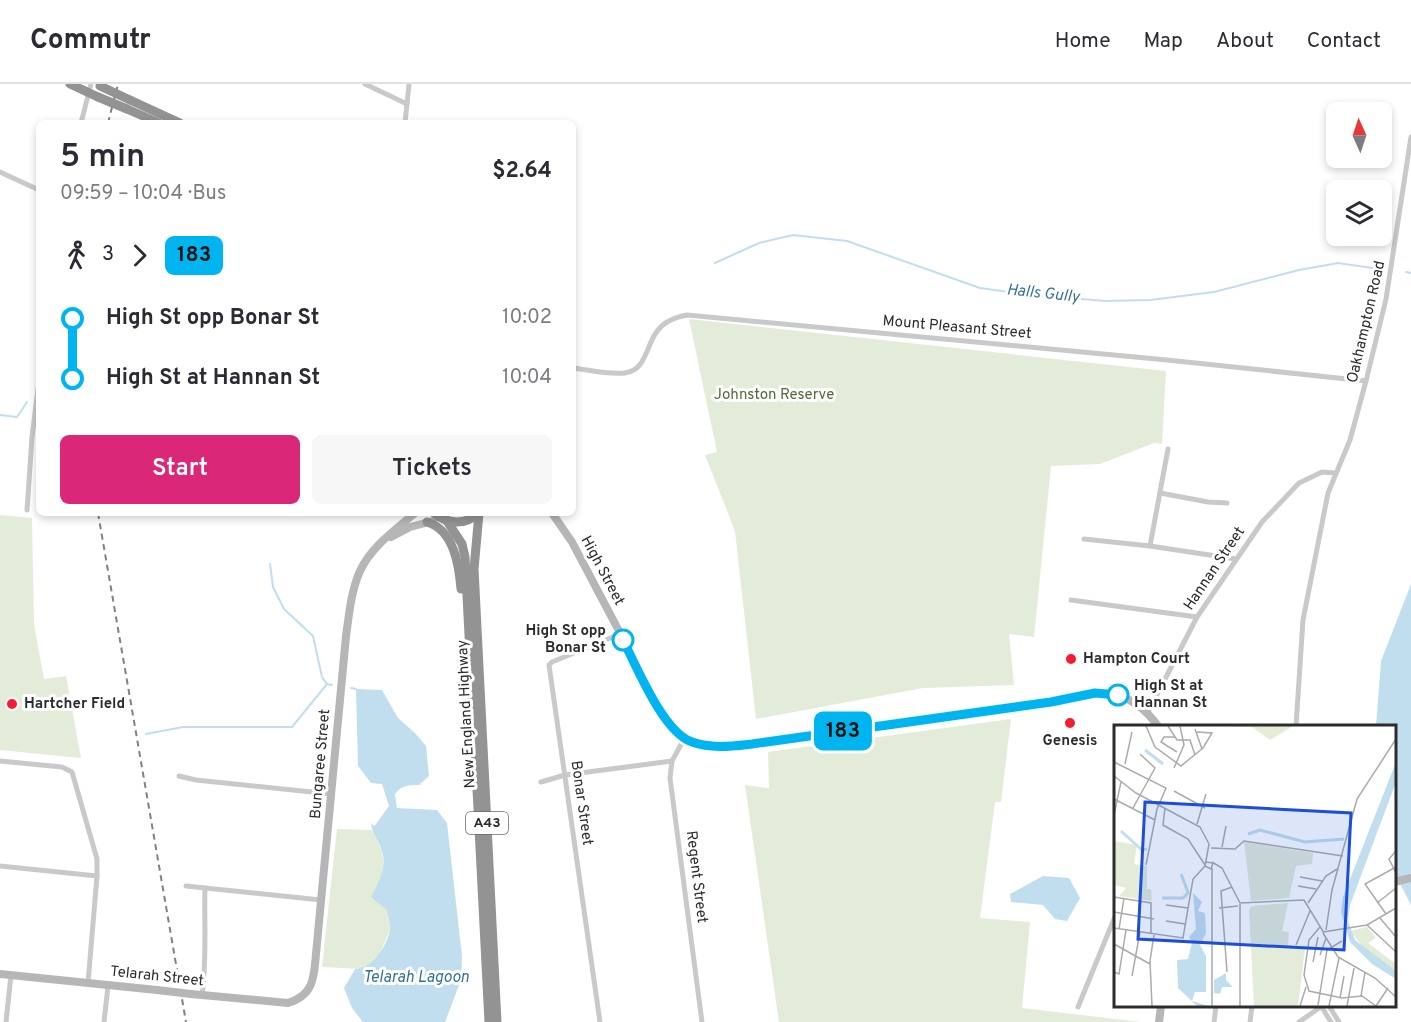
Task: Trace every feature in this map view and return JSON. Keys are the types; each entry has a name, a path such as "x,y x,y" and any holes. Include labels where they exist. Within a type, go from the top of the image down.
{"highway":[{"path":"70,84 95,89 128,104 140,114 167,120"},
{"name":"A43","path":"438,516 445,521 461,522 475,516"},
{"name":"New England Highway","path":"478,516 474,569 497,1022"},
{"name":"New England Highway","path":"445,521 462,544 465,557 489,1022"},
{"path":"427,522 444,531 453,550 460,579 462,601 469,624"}],"street":[{"path":"365,84 407,104"},
{"path":"405,120 410,84"},
{"path":"82,120 95,89"},
{"name":"Oakhampton Road","path":"1296,725 1303,620 1328,493 1350,440 1392,265 1411,137"},
{"path":"0,172 36,189"},
{"name":"Mount Pleasant Street","path":"576,368 621,373 633,371 643,361 659,328 677,317 697,315 1366,381"},
{"path":"27,510 36,405"},
{"path":"1150,546 1168,449"},
{"name":"Hannan Street","path":"1148,712 1197,617 1262,522 1299,483 1322,472 1335,472"},
{"path":"1160,493 1208,502 1227,503"},
{"name":"Bungaree Street","path":"307,992 314,977 351,605 360,570 380,544 412,516"},
{"name":"High Street","path":"548,516 558,523"},
{"name":"High Street","path":"554,516 572,542 666,722 684,739"},
{"name":"Bungaree Street","path":"380,544 410,527 427,522 445,521"},
{"path":"1084,539 1236,559"},
{"path":"1071,600 1197,617"},
{"name":"Bonar Street","path":"600,1022 549,665 620,634"},
{"path":"684,739 705,745 752,744 1105,693 1124,696 1148,712 1157,725"},
{"name":"Regent Street","path":"684,739 672,761 670,778 702,1022"},
{"path":"0,760 62,767 72,772 97,859 88,983"},
{"path":"541,782 565,775 672,761"},
{"path":"179,776 196,780 331,794"},
{"path":"0,866 97,876"},
{"path":"1396,882 1411,878"},
{"path":"186,886 321,900"},
{"path":"202,995 205,978 203,942 205,888"},
{"path":"1078,1007 1114,919"},
{"name":"Telarah Street","path":"0,974 288,1003 298,1000 307,992"},
{"path":"6,1022 11,975"},
{"path":"104,1022 108,986"},
{"path":"1159,1022 1161,1007"},
{"path":"1214,1022 1216,1007"},
{"path":"1250,1022 1252,1007"},
{"path":"1299,1022 1320,1007"},
{"path":"1322,1007 1331,1022"},
{"path":"1330,1007 1339,1022"}],"green space":[{"name":"Johnston Reserve","path":"689,319 1166,371 1162,444 1154,443 1100,464 1051,466 1034,637 1009,634 1014,685 923,688 756,719 735,531 705,455 717,452"},
{"path":"0,515 32,518 34,624 44,679 66,676 81,758 0,750"},
{"path":"1011,719 1001,802 995,802 980,918 1030,922 1022,1008 1141,1022 779,1022 745,785 769,788 768,752"},
{"name":"Telarah Lagoon","path":"337,829 372,830 382,851 390,930 378,958 361,969 322,967"}],"water":[{"path":"1411,584 1411,905 1396,876 1396,725 1376,725 1381,661"},
{"name":"Telarah Lagoon","path":"356,689 382,690 398,718 426,746 429,776 419,785 406,786 395,794 397,808 437,810 447,823 462,956 461,980 445,1022 363,1022 352,1008 344,988 355,969 373,961 383,949 390,929 387,910 371,897 384,864 382,851 371,823 374,826 389,806 382,784 371,783 358,766"},
{"path":"1043,876 1069,878 1080,898 1067,921 1055,919 1043,905 1011,902 1010,894"}],"waterway":[{"name":"Halls Gully","path":"715,263 759,243 793,235 847,241 980,288 1105,301 1150,300 1214,292 1299,270 1338,263 1379,269"},
{"name":"Halls Gully","path":"1406,272 1411,273"},
{"path":"0,415 17,417 27,402"},
{"path":"270,564 273,587 284,609 313,636 322,677 327,684 332,685"},
{"path":"146,734 183,727 292,727 327,684"},
{"path":"351,688 356,689"}],"railway":[{"path":"109,120 118,84"},
{"path":"99,516 186,1022"}],"bus line":[{"name":"183","path":"623,640 666,722 684,739 705,745 752,744 1051,702 1095,693 1118,695"}],"place":[{"name":"High St opp Bonar St","path":"623,640"},
{"name":"Hampton Court","path":"1071,659"},
{"name":"High St at Hannan St","path":"1118,695"},
{"name":"Hartcher Field","path":"12,704"},
{"name":"Genesis","path":"1070,723"}]}
